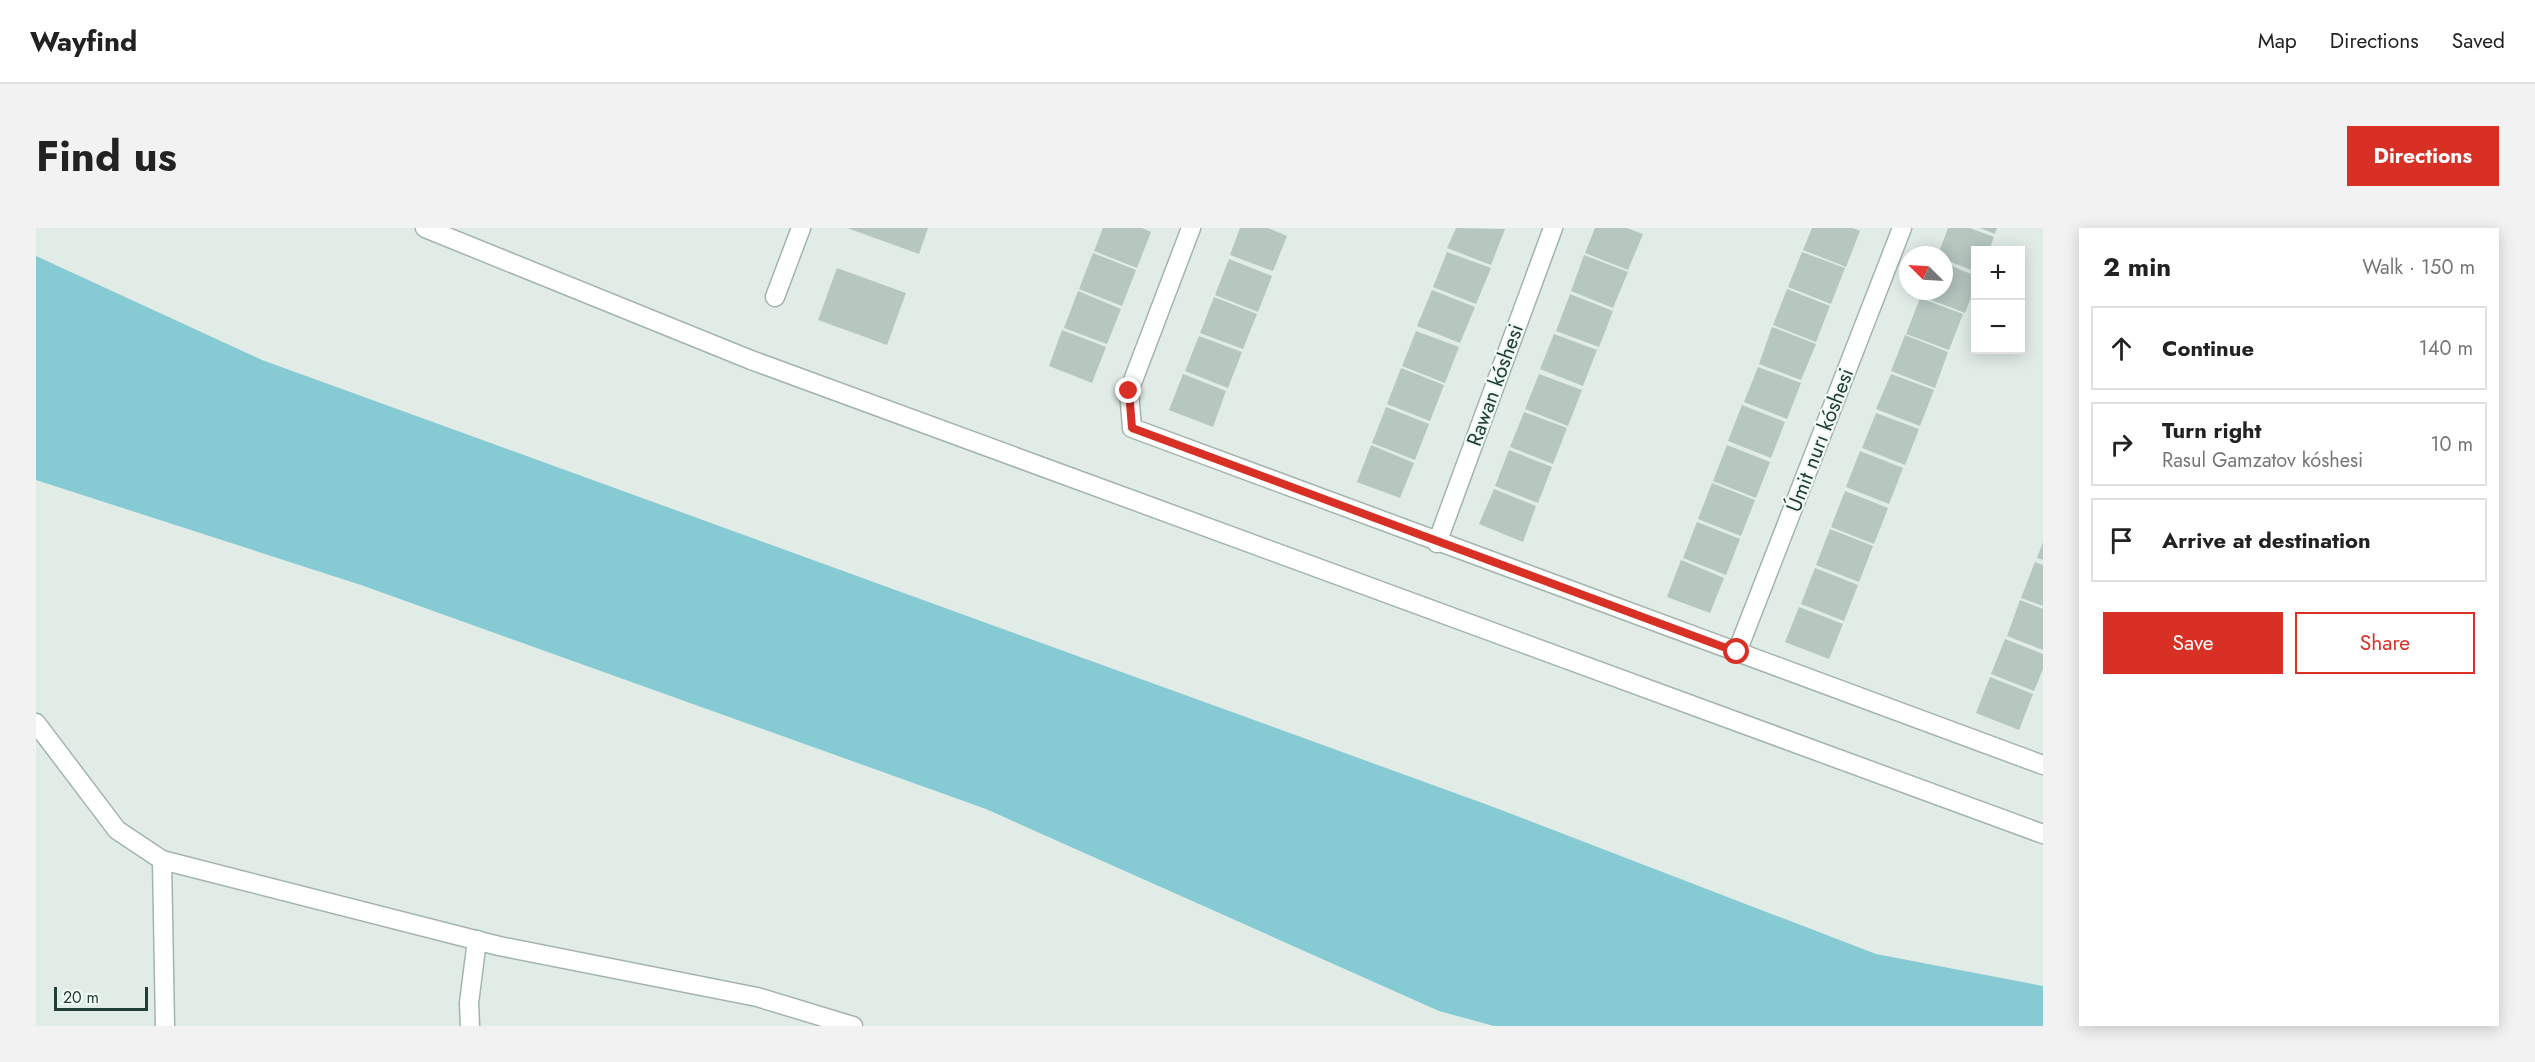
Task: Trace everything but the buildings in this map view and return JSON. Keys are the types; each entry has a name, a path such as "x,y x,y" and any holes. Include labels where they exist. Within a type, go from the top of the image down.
{"street":[{"path":"425,228 762,364 2043,834"},
{"path":"775,297 801,228"},
{"path":"1191,228 1129,391 1132,428 2043,766"},
{"name":"Rawan kóshesi","path":"1437,543 1553,228"},
{"name":"Úmit nurı kóshesi","path":"1737,652 1902,228"},
{"path":"36,723 117,830 162,860 477,940 758,997 853,1026"},
{"path":"162,860 165,1026"},
{"path":"470,1026 469,1003 477,940"}],"water":[{"path":"36,256 262,360 1488,805 1876,954 2043,986 2043,1026 1494,1026 1439,1011 986,809 361,585 36,480"}],"route":[{"path":"1129,391 1132,428 1437,543 1737,652"}]}
